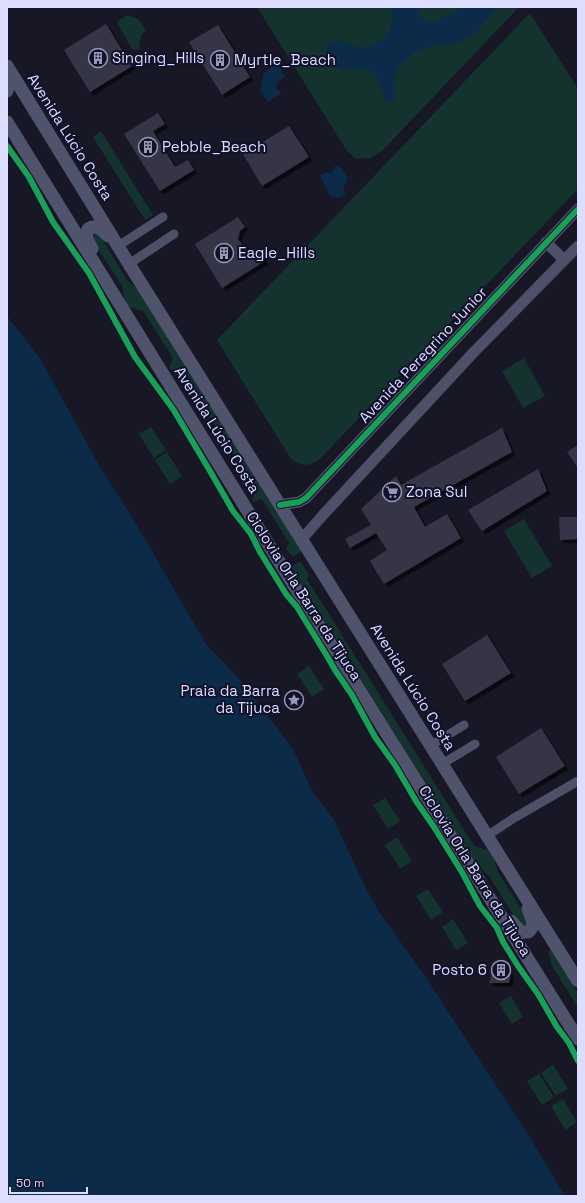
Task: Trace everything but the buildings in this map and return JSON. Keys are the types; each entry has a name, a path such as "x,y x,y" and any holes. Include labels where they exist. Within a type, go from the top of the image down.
{"main road":[{"name":"Avenida Lúcio Costa","path":"7,66 129,264 578,981"},
{"path":"7,78 9,83 7,91"},
{"name":"Avenida Lúcio Costa","path":"7,122 283,568 578,1039"},
{"path":"108,285 86,237 88,229 93,226 100,228 118,246"},
{"path":"486,890 521,932 526,933 531,930 533,923 520,889"}],"street":[{"name":"Avenida Peregrino Junior","path":"280,505 299,502 306,498 546,242 578,210"},
{"path":"118,246 164,217"},
{"path":"129,264 174,234"},
{"path":"546,242 564,260"},
{"path":"302,539 323,514 473,353 578,246"},
{"path":"430,746 464,726"},
{"path":"442,764 475,744"},
{"path":"488,836 514,818 578,781"}],"green space":[{"path":"257,7 519,7 382,151 371,158 356,159 347,151"},
{"path":"530,13 578,89 578,189 319,460 305,465 291,459 217,340"},
{"path":"127,15 138,19 146,30 141,35 139,50 132,49 117,22"},
{"path":"101,131 153,215 145,220 93,137"},
{"path":"98,232 127,280 140,291 302,551 293,557 286,549 289,543 262,499 253,502 252,499 256,491 221,434 212,436 210,433 215,426 180,369 171,370 169,367 173,358 143,311 129,307 125,302 122,286 90,237 91,233"},
{"path":"524,358 545,396 523,408 502,371"},
{"path":"151,427 166,450 154,458 139,434"},
{"path":"167,452 182,476 170,484 155,460"},
{"path":"524,519 552,566 532,578 504,531"},
{"path":"300,561 309,574 307,579 474,846 488,850 494,859 498,872 529,921 529,924 521,927 489,876 478,867 291,567"},
{"path":"309,666 324,689 312,697 297,674"},
{"path":"385,798 400,821 388,829 373,805"},
{"path":"397,837 412,861 400,869 385,845"},
{"path":"428,889 443,912 431,920 416,896"},
{"path":"453,919 468,943 456,950 442,927"},
{"path":"551,950 578,993 578,1008 551,964 551,958 548,952"},
{"path":"511,996 523,1017 512,1024 499,1003"},
{"path":"553,1065 568,1089 556,1096 541,1073"},
{"path":"539,1074 554,1097 542,1105 527,1081"},
{"path":"563,1099 577,1122 565,1130 551,1106"}],"water":[{"path":"468,6 498,7 473,35 465,40 455,44 443,44 428,47 413,53 397,70 395,98 394,101 389,101 383,97 377,79 371,72 366,70 341,69 331,65 326,59 325,55 328,45 335,41 345,42 360,48 371,46 381,41 388,33 391,26 391,7 418,7 426,21 431,22"},
{"path":"274,66 279,67 285,77 277,82 276,87 281,94 268,102 260,90 264,72"},
{"path":"339,165 348,178 343,189 346,194 339,198 330,196 320,175 327,172 331,174 334,167"},
{"path":"7,316 41,360 100,467 132,517 206,644 243,683 293,749 312,791 334,820 366,889 381,915 423,973 531,1139 565,1196 7,1196"}],"cycle path":[{"name":"Ciclovia Orla Barra da Tijuca","path":"7,146 29,177 53,222 89,273 135,357 173,409 233,511 251,534 260,552 286,594 297,607 352,695 375,737 395,765 416,801 434,827 463,874 480,906 497,928 503,942 538,994 557,1027 569,1043 578,1061"},
{"path":"280,505 299,502 306,498 578,209"}],"place":[{"name":"Singing_Hills","path":"98,58"},
{"name":"Myrtle_Beach","path":"220,60"},
{"name":"Pebble_Beach","path":"148,147"},
{"name":"Eagle_Hills","path":"224,253"},
{"name":"Zona Sul","path":"392,492"},
{"name":"Praia da Barra da Tijuca","path":"294,700"},
{"name":"Posto 6","path":"501,970"}]}
